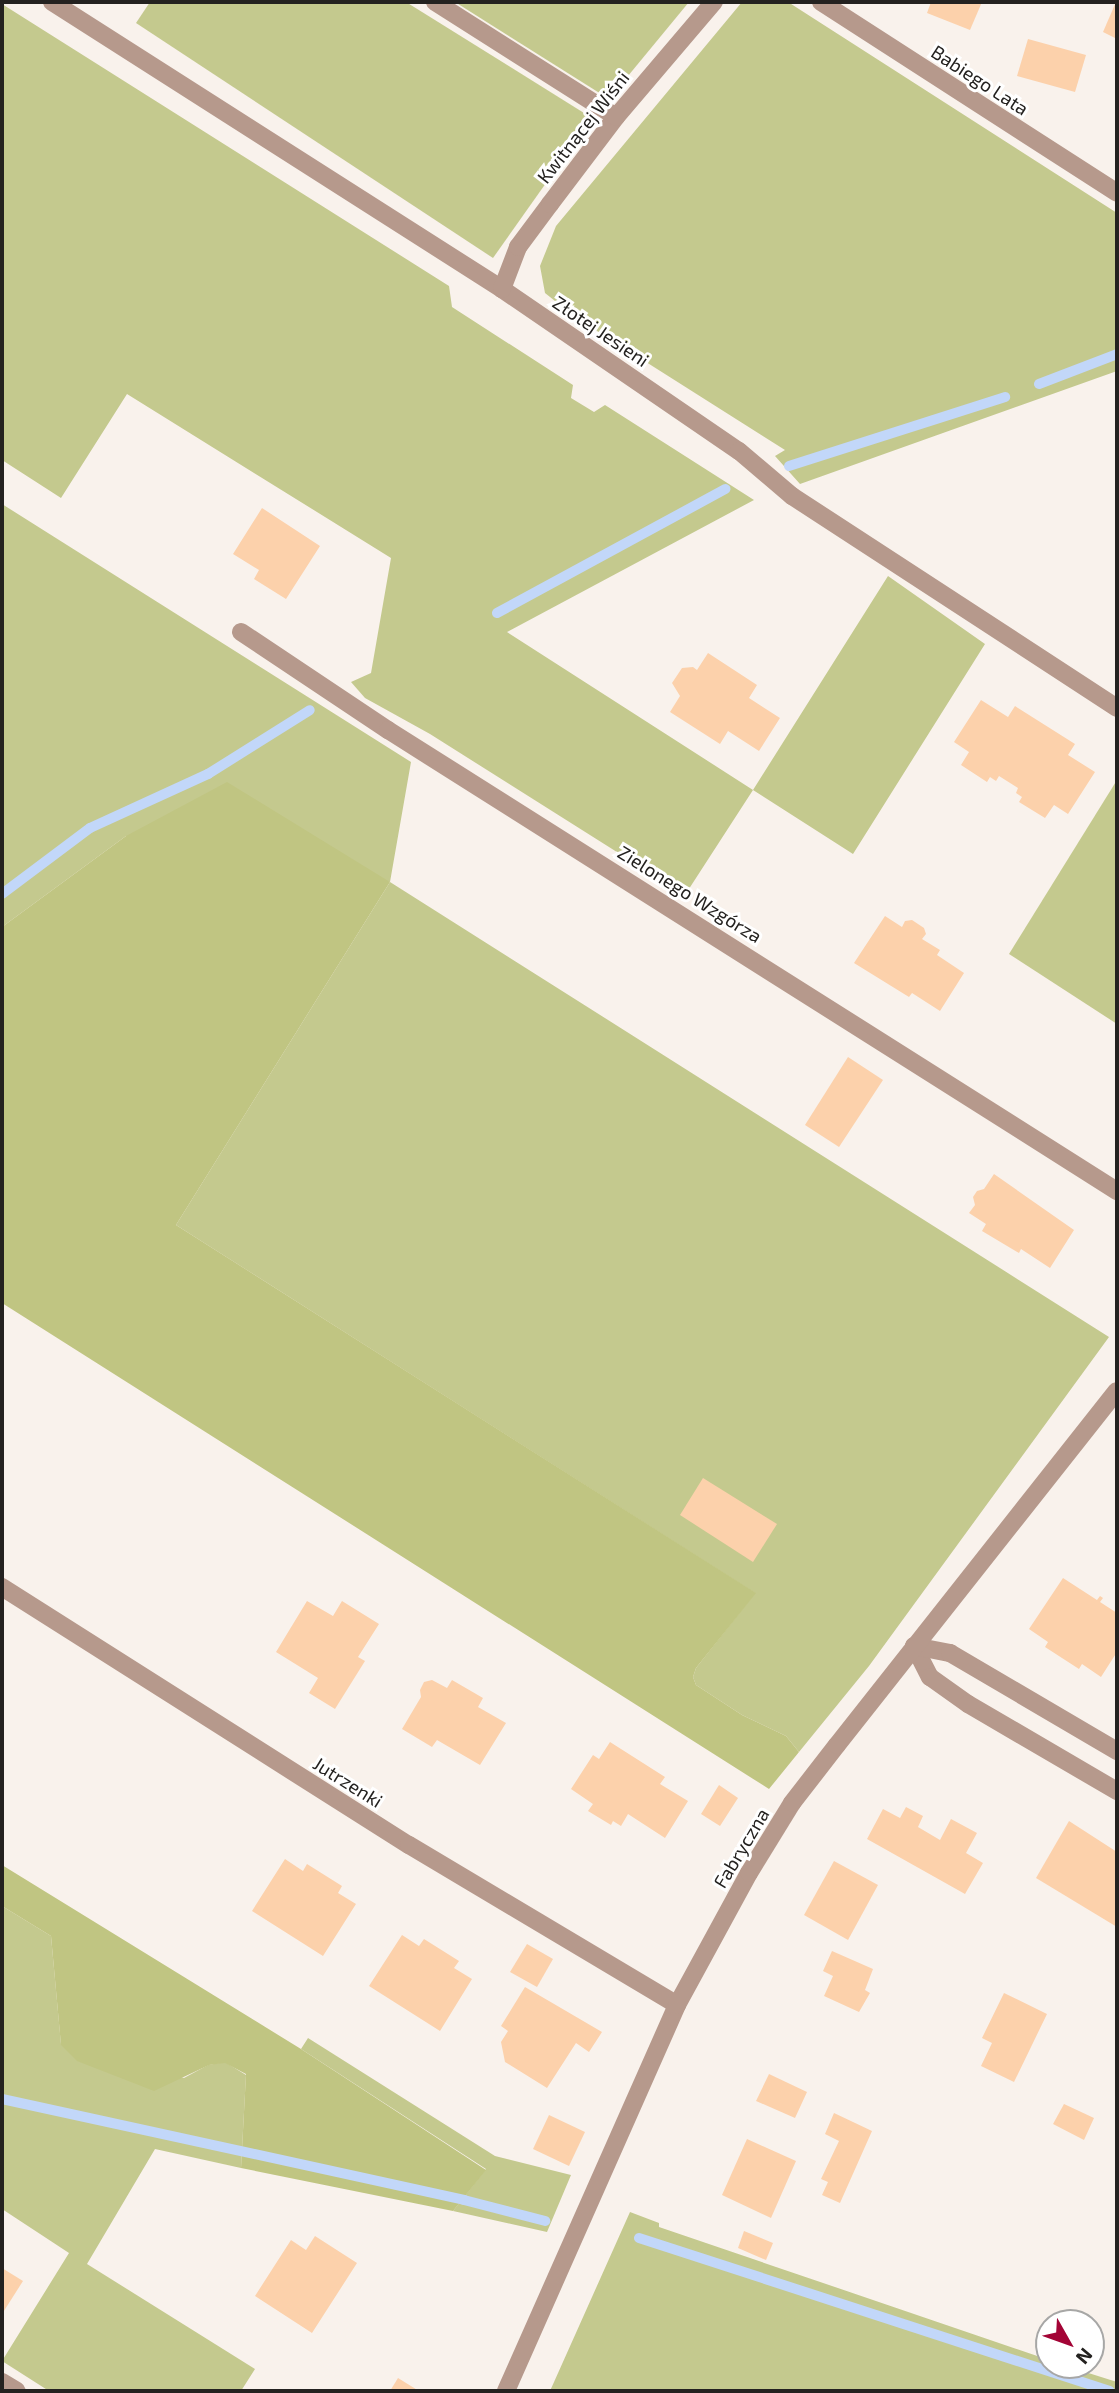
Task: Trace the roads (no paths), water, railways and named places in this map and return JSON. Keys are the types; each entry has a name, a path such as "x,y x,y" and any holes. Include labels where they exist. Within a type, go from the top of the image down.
{"street":[{"name":"Złotej Jesieni","path":"52,2 502,289 738,450 803,503 1117,708"},
{"path":"435,2 616,117"},
{"name":"Kwitnącej Wiśni","path":"502,289 519,247 616,117 714,2"},
{"name":"Babiego Lata","path":"821,2 1117,193"},
{"name":"Zielonego Wzgórza","path":"242,632 388,730 1117,1191"},
{"name":"Fabryczna","path":"506,2391 677,2005 712,1937 792,1803 1117,1391"},
{"name":"Jutrzenki","path":"2,1587 409,1845 677,2005"},
{"path":"914,1646 950,1653 1117,1751"},
{"path":"914,1646 930,1677 968,1704 1117,1791"},
{"path":"2,2382 17,2391"}],"waterway":[{"path":"1039,384 1117,354"},
{"path":"789,466 1005,397"},
{"path":"497,613 725,489"},
{"path":"2,894 90,828 208,774 310,710"},
{"path":"2,2099 464,2200 545,2221"},
{"path":"639,2238 1110,2391"}]}
